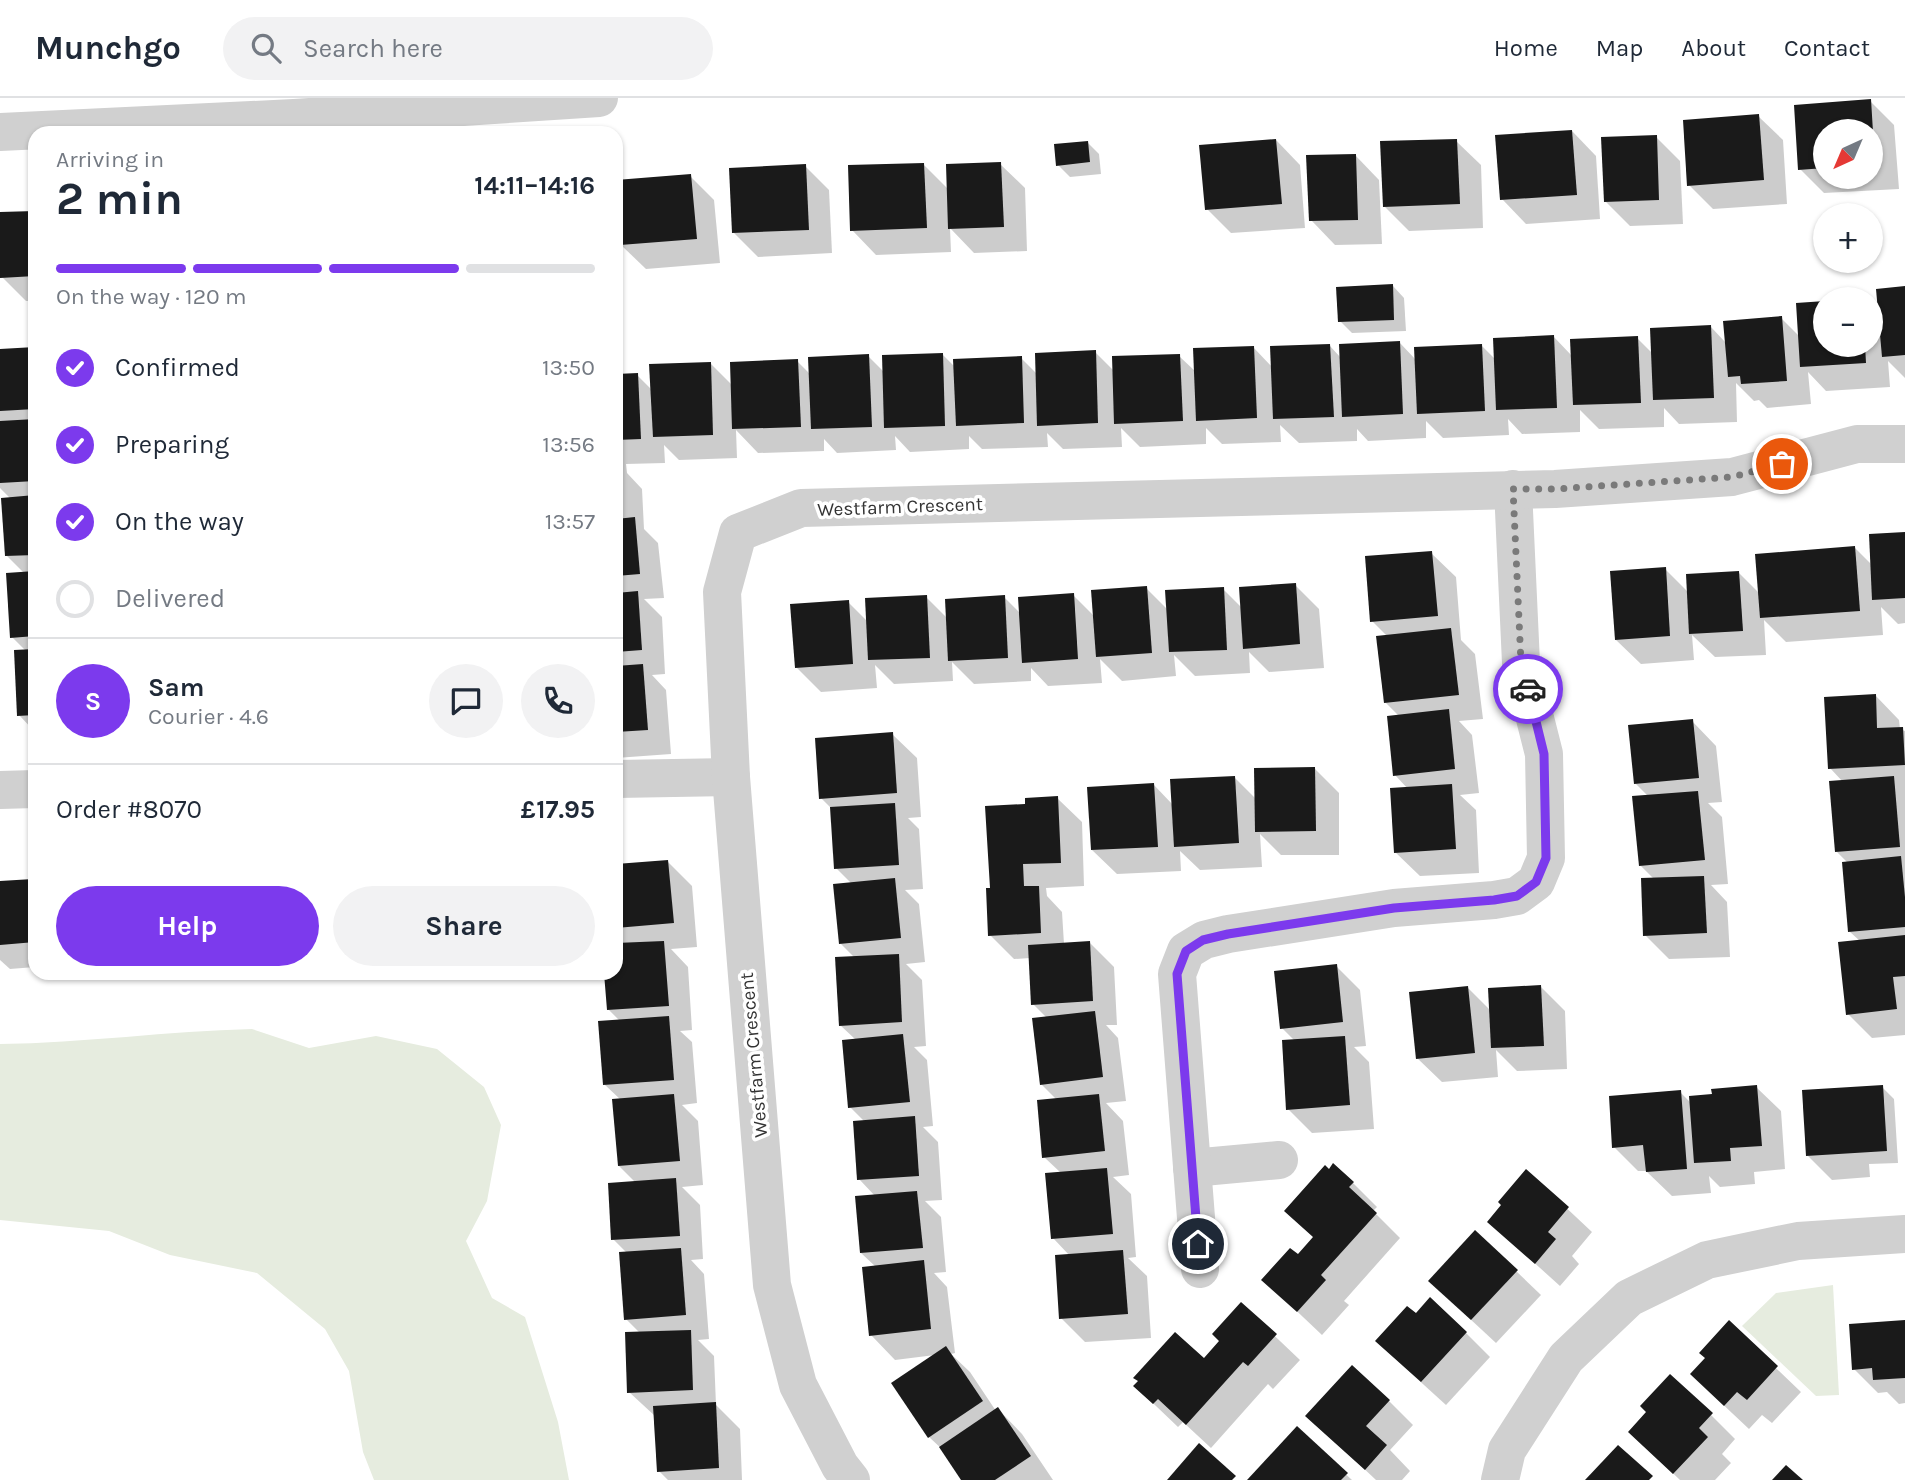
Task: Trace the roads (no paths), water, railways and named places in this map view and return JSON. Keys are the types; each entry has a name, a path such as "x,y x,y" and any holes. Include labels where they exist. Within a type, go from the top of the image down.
{"street":[{"path":"253,126 295,125 599,98"},
{"path":"0,132 28,131"},
{"name":"Westfarm Crescent","path":"850,1480 798,1385 772,1285 731,777 722,592 738,533 801,508 1555,489 1732,477 1857,444 1905,444"},
{"path":"1200,1269 1177,974 1186,951 1203,940 1228,934 1394,908 1517,896 1536,882 1546,858 1544,754 1521,663 1513,489"},
{"path":"623,779 731,777"},
{"path":"0,790 28,789"},
{"path":"1192,1168 1279,1160"},
{"path":"1500,1480 1507,1450 1566,1358 1629,1298 1707,1260 1797,1241 1905,1234"}]}
